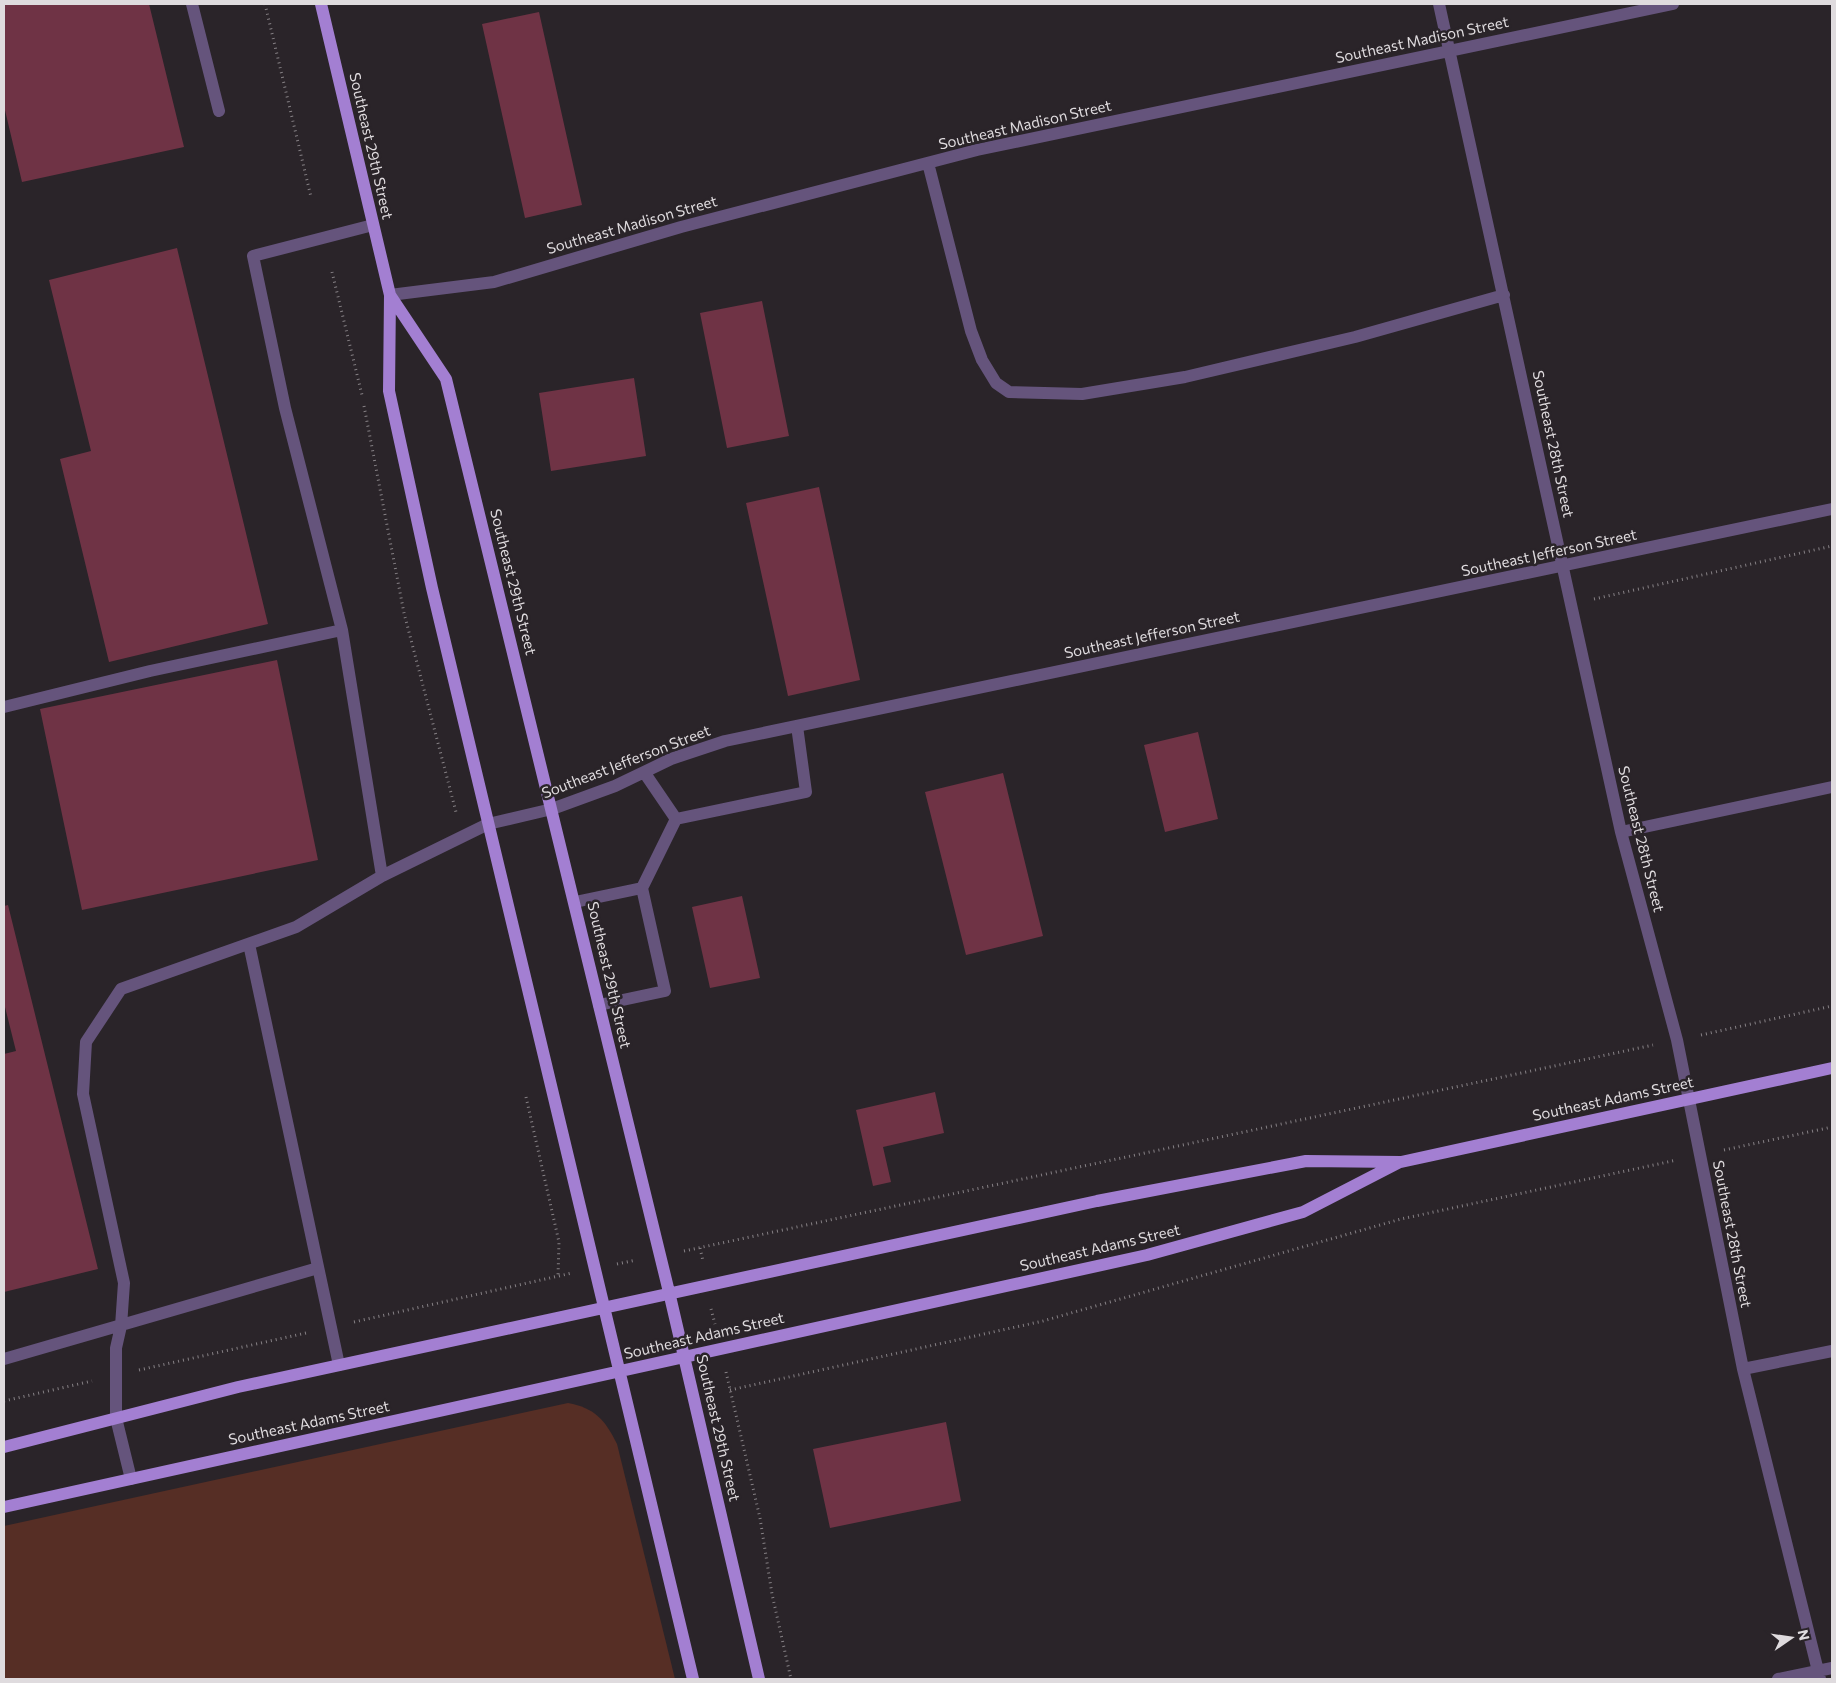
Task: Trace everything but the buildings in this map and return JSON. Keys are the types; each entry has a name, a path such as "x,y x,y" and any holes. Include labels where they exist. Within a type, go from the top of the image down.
{"main road":[{"name":"Southeast 29th Street","path":"321,4 390,295 388,391 488,824 693,1679"},
{"name":"Southeast 29th Street","path":"390,295 446,379 685,1357 759,1679"},
{"name":"Southeast Adams Street","path":"4,1447 116,1418 339,1365 604,1306 1097,1201 1306,1161 1401,1162 1832,1068"},
{"name":"Southeast Adams Street","path":"4,1507 1147,1254 1303,1212 1401,1162"}],"street":[{"path":"192,4 219,111"},
{"name":"Southeast 28th Street","path":"1439,4 1621,832 1677,1040 1743,1369 1820,1675"},
{"name":"Southeast Madison Street","path":"390,295 494,282 680,227 987,148 1673,4"},
{"path":"928,163 972,331 982,360 996,383 1009,392 1082,394 1185,377 1355,337 1504,294"},
{"path":"373,225 253,256 284,408 342,630 382,876"},
{"name":"Southeast Jefferson Street","path":"131,1479 116,1418 116,1348 121,1326 124,1284 83,1094 86,1042 121,989 296,927 382,876 488,824 552,810 615,786 671,759 726,741 1832,510"},
{"path":"4,706 150,671 342,630"},
{"path":"676,819 806,792 797,726"},
{"path":"644,772 676,819"},
{"path":"1621,832 1832,787"},
{"path":"599,1004 666,991 642,888 676,819"},
{"path":"575,902 642,888"},
{"path":"249,944 339,1365"},
{"path":"4,1359 318,1268"},
{"path":"1743,1369 1832,1351"},
{"path":"1778,1679 1820,1675 1832,1668"}],"path":[{"path":"265,4 311,197"},
{"path":"332,272 359,377 404,613 462,836"},
{"path":"1587,600 1832,546"},
{"path":"4,1401 558,1276 700,1248 1832,1006"},
{"path":"523,1087 559,1242 558,1276"},
{"path":"730,1390 1043,1321 1401,1219 1832,1127"},
{"path":"700,1248 730,1390 760,1518 772,1594 791,1679"}],"shaded area":[{"path":"568,1403 585,1408 598,1416 608,1428 617,1444 675,1679 4,1679 4,1526"}]}
